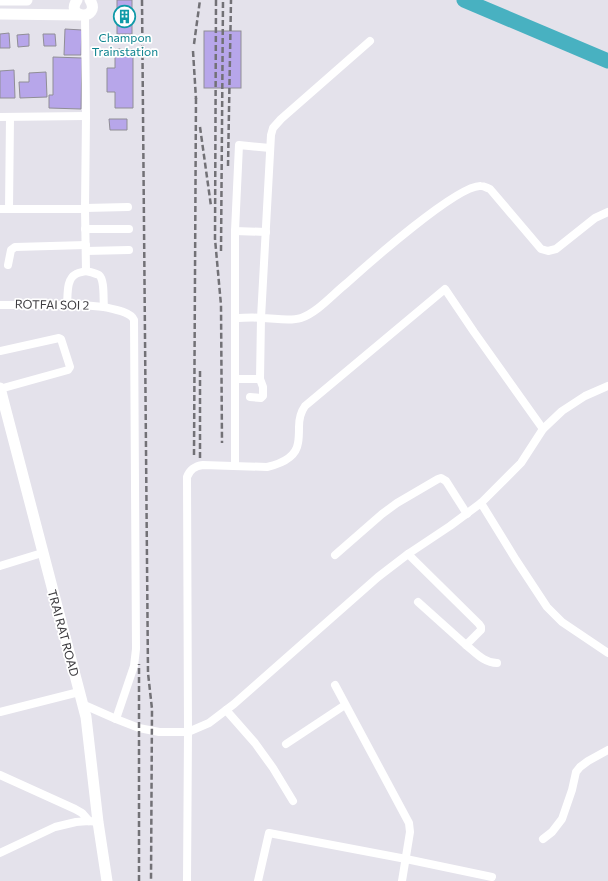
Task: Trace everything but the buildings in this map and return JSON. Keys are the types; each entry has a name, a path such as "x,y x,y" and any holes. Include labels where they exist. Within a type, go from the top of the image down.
{"main road":[{"path":"0,0 27,0"},
{"path":"77,0 74,4 75,10 82,15"},
{"path":"0,14 82,15 90,12 92,9 92,3 90,0"},
{"name":"TRAI RAT ROAD","path":"0,389 86,717 95,819 105,880"}],"street":[{"path":"82,15 86,116 86,271"},
{"path":"250,397 261,398 263,396 263,387 260,379 261,318 271,135 281,119 370,41"},
{"path":"9,209 10,116"},
{"path":"0,117 86,116"},
{"path":"235,466 235,231 239,145 270,148"},
{"path":"234,318 293,320 301,318 312,312 375,258 438,208 469,189 481,186 490,189 541,249 548,251 556,249 595,218 608,212"},
{"path":"0,209 85,209 128,207"},
{"path":"85,229 129,229"},
{"path":"235,231 266,232"},
{"path":"8,265 11,250 15,247 129,250"},
{"path":"66,305 70,280 77,273 86,271 100,276 103,280 104,307"},
{"path":"187,881 187,477 190,470 197,466 268,467 286,460 296,450 298,443 299,417 305,406 445,289 543,429"},
{"name":"ROTFAI SOI 2","path":"0,304 104,307 130,314 134,320 136,649 134,666 116,719"},
{"path":"0,351 59,338 61,339 70,367 68,370 0,389"},
{"path":"234,379 260,379"},
{"path":"82,704 139,728 159,732 188,732 208,723 245,695 378,577 481,503 521,463 543,429 562,411 585,396 608,386"},
{"path":"335,555 382,514 397,503 438,479 442,478 446,481 467,514"},
{"path":"481,503 547,607 562,622 608,653"},
{"path":"0,566 42,553"},
{"path":"408,554 481,627 481,630 466,645"},
{"path":"418,602 466,645 486,660 491,663 496,663"},
{"path":"335,685 409,823 410,832 402,881"},
{"path":"0,712 79,692"},
{"path":"286,744 345,705"},
{"path":"226,710 273,768 293,801"},
{"path":"543,839 552,832 562,819 572,790 576,772 588,761 608,750"},
{"path":"0,775 95,819"},
{"path":"0,853 55,827 95,819"},
{"path":"258,881 269,833 406,859 492,878"}],"waterway":[{"path":"464,0 608,61"}],"railway":[{"path":"142,0 148,673 152,709 151,881"},
{"path":"194,44 200,0"},
{"path":"216,0 215,239 221,305 222,443"},
{"path":"221,251 223,0"},
{"path":"228,166 231,0"},
{"path":"193,51 196,99"},
{"path":"194,455 196,95"},
{"path":"200,127 211,206"},
{"path":"200,370 200,458"},
{"path":"139,664 139,881"}],"place":[{"name":"Champon Trainstation","path":"125,17"}]}
